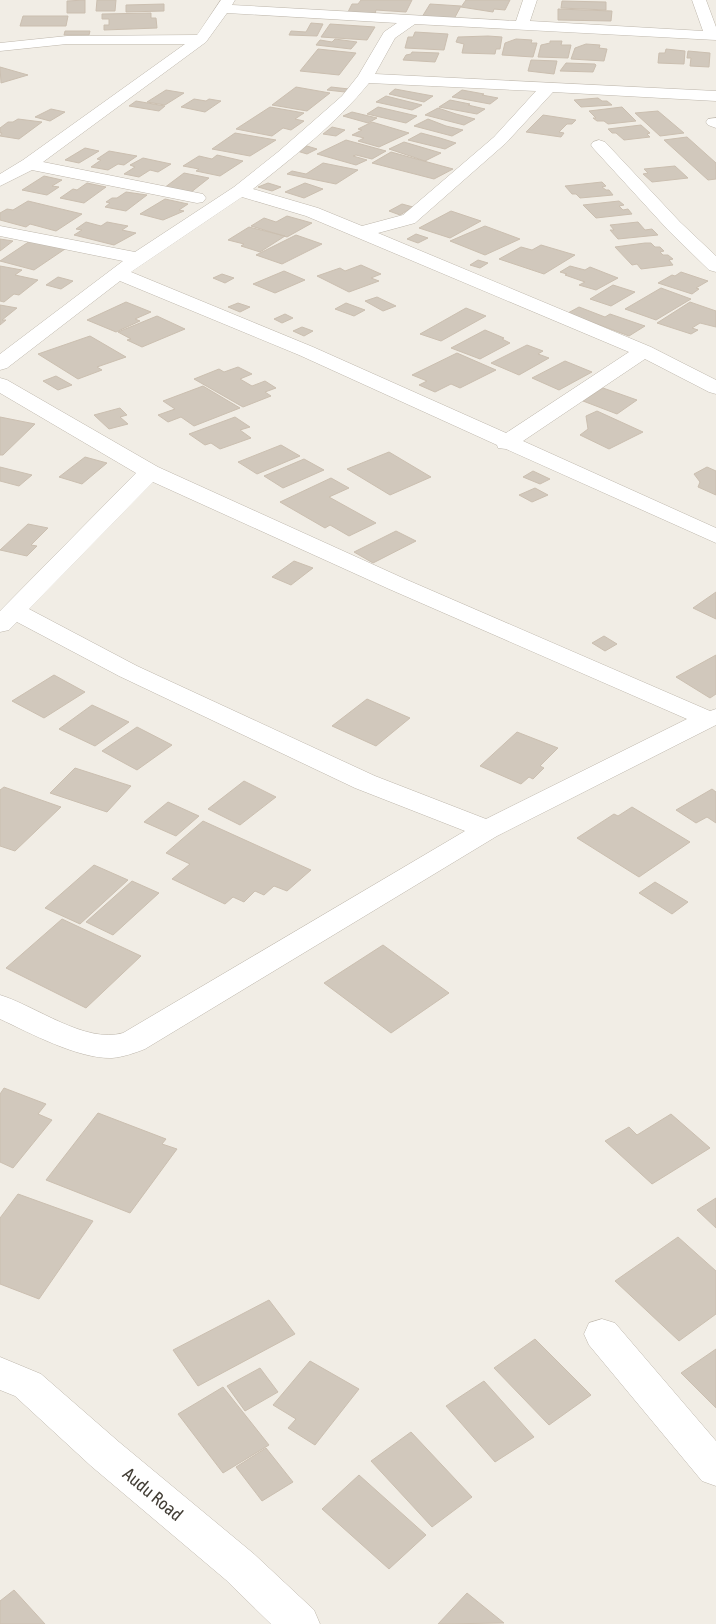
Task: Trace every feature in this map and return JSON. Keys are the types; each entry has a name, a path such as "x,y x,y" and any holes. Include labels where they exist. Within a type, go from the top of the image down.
{"street":[{"path":"521,26 530,0"},
{"path":"0,181 29,164 201,39 226,5 411,20 714,36 699,0"},
{"path":"0,364 138,258 240,191 284,156 348,99 366,78 390,35 411,20"},
{"path":"0,47 67,40 201,39"},
{"path":"366,78 716,96"},
{"path":"361,232 409,218 500,140 549,87"},
{"path":"599,145 674,226 716,266"},
{"path":"29,164 197,198"},
{"path":"240,191 312,212 361,232 644,352 716,388"},
{"path":"0,232 138,258"},
{"path":"118,273 306,352 716,536"},
{"path":"506,443 644,352"},
{"path":"0,384 150,472 389,580 712,718"},
{"path":"150,472 7,618 128,671 365,782 487,830"},
{"path":"0,1006 83,1042 118,1046 134,1041 487,830 712,718"},
{"path":"602,1334 716,1469"},
{"name":"Audu Road","path":"0,1373 28,1385 105,1454 240,1568 299,1624"}],"building":[{"path":"85,0 85,13 67,13 67,1"},
{"path":"97,0 116,0 115,11 96,11"},
{"path":"361,0 412,0 406,12 376,10 375,14 348,12 352,4 358,4"},
{"path":"466,0 510,0 505,10 494,9 493,12 461,7"},
{"path":"562,1 606,2 606,10 561,8"},
{"path":"164,4 164,11 126,12 126,5"},
{"path":"430,4 461,6 454,19 422,17"},
{"path":"558,9 612,11 611,21 558,20"},
{"path":"151,13 151,18 156,18 157,28 104,30 104,25 109,25 109,19 102,19 102,14"},
{"path":"23,16 68,16 66,26 20,26"},
{"path":"311,23 323,24 317,36 289,35 291,31 306,32"},
{"path":"330,24 375,27 367,40 321,37"},
{"path":"65,31 90,31 89,35 64,35"},
{"path":"415,32 448,34 444,50 405,48 408,37 413,37"},
{"path":"458,37 502,37 500,49 496,49 495,54 462,53 464,44 456,42"},
{"path":"335,39 357,42 351,49 316,45 320,40 332,42"},
{"path":"516,39 532,40 531,43 537,43 533,57 502,55 505,43"},
{"path":"550,41 562,41 561,45 571,45 568,58 538,57 541,45 550,43"},
{"path":"586,44 600,45 599,48 607,49 604,61 571,59 575,48"},
{"path":"318,49 356,53 339,75 300,71"},
{"path":"666,49 685,51 684,64 658,63 659,53 665,53"},
{"path":"688,51 710,53 709,67 690,66 691,58 687,58"},
{"path":"412,52 439,53 435,62 403,60 406,55"},
{"path":"531,60 557,61 554,74 528,71"},
{"path":"566,63 596,65 593,72 560,71"},
{"path":"0,67 28,75 1,83"},
{"path":"296,87 330,93 307,111 272,105"},
{"path":"331,87 349,89 345,92 327,90"},
{"path":"395,89 433,96 424,102 389,94"},
{"path":"166,90 184,93 165,105 147,102"},
{"path":"462,90 498,98 490,104 452,97"},
{"path":"386,96 422,105 412,110 376,102"},
{"path":"598,98 612,105 581,107 574,100"},
{"path":"194,99 221,101 205,112 181,107"},
{"path":"450,100 485,109 477,114 439,107"},
{"path":"136,101 165,106 159,111 129,106"},
{"path":"270,107 304,113 295,119 304,121 291,130 283,128 272,136 236,129"},
{"path":"378,107 417,116 406,123 367,114"},
{"path":"622,107 636,121 608,124 604,121 597,121 589,111"},
{"path":"438,108 475,119 464,125 425,115"},
{"path":"51,109 65,112 50,121 35,117"},
{"path":"658,111 684,133 660,136 635,113"},
{"path":"352,112 377,118 368,123 343,116"},
{"path":"543,115 576,120 572,124 567,124 559,132 564,133 561,137 526,132"},
{"path":"18,119 42,122 19,139 0,136 2,133 0,133 0,128 8,122"},
{"path":"428,119 463,130 452,136 414,126"},
{"path":"372,122 409,133 379,147 358,141 364,138 352,135 362,130 358,129"},
{"path":"641,125 650,133 647,134 650,137 624,140 608,129"},
{"path":"332,127 345,130 336,136 323,134"},
{"path":"235,133 276,140 250,156 212,149"},
{"path":"421,133 456,143 445,149 408,140"},
{"path":"687,137 716,163 716,179 708,180 664,140"},
{"path":"346,140 386,151 372,159 353,156 367,160 356,165 317,154"},
{"path":"404,142 441,153 425,161 389,149"},
{"path":"307,146 317,149 307,154 297,151"},
{"path":"85,148 99,151 79,163 65,160"},
{"path":"109,151 137,156 124,165 118,164 108,170 91,167 101,160 97,159"},
{"path":"391,152 453,169 434,179 372,163"},
{"path":"217,155 243,161 220,176 183,166 199,156 212,159"},
{"path":"143,158 171,164 158,172 150,170 139,177 124,174 135,167 130,165"},
{"path":"323,163 358,170 336,184 287,174 292,171 306,174"},
{"path":"675,166 688,178 652,182 643,174 648,173 644,169"},
{"path":"184,173 209,178 190,193 164,188"},
{"path":"44,176 62,180 52,186 59,187 47,195 22,190"},
{"path":"602,182 606,186 602,187 609,190 613,195 580,198 576,194 572,194 565,186"},
{"path":"87,183 106,187 84,203 60,198 73,189 77,190"},
{"path":"268,183 281,187 272,191 258,187"},
{"path":"305,183 323,189 304,198 285,192"},
{"path":"126,192 147,195 126,211 105,207 110,203 106,202"},
{"path":"165,199 188,204 179,210 184,211 163,220 140,214"},
{"path":"28,201 82,214 56,231 30,224 26,227 0,220 0,213 7,209 13,210"},
{"path":"619,201 624,205 619,206 623,210 628,209 632,214 596,218 583,205"},
{"path":"402,204 413,207 400,215 389,211"},
{"path":"451,211 481,221 450,238 419,228"},
{"path":"287,216 312,223 287,237 251,226 264,218 276,222"},
{"path":"86,222 101,226 107,222 128,226 122,230 136,233 114,245 74,235 82,230 76,229"},
{"path":"638,222 645,230 652,229 658,235 618,239 610,230 614,230 610,225"},
{"path":"485,226 520,239 485,255 450,241"},
{"path":"249,227 285,236 260,252 241,246 244,244 228,240"},
{"path":"416,234 428,238 418,243 407,239"},
{"path":"296,235 322,244 282,264 256,255"},
{"path":"0,239 13,241 0,251"},
{"path":"30,241 65,249 34,270 0,261"},
{"path":"651,243 655,247 660,247 664,251 660,252 663,255 668,255 673,259 669,260 673,265 641,269 637,264 632,265 615,247"},
{"path":"541,245 575,255 544,274 499,259 521,247 532,250"},
{"path":"478,260 488,263 480,268 470,265"},
{"path":"361,265 381,274 371,278 379,281 349,292 317,276 340,268 345,271"},
{"path":"0,266 22,270 15,275 38,280 19,295 14,294 4,302 0,301"},
{"path":"570,266 585,270 590,267 618,278 596,290 579,285 585,282 560,272"},
{"path":"284,271 305,280 275,293 253,284"},
{"path":"681,272 708,281 696,288 699,289 692,294 658,283"},
{"path":"222,274 234,278 225,283 213,278"},
{"path":"58,277 73,281 61,289 46,285"},
{"path":"613,285 635,292 611,306 590,299"},
{"path":"661,288 691,299 656,320 625,309"},
{"path":"377,297 396,306 383,311 365,301"},
{"path":"126,302 151,312 135,319 140,321 116,332 87,320"},
{"path":"690,302 716,311 716,327 700,323 692,328 698,330 691,334 657,323"},
{"path":"238,303 250,307 240,312 228,307"},
{"path":"346,303 365,310 354,316 335,309"},
{"path":"0,305 17,308 2,320 6,320 0,325"},
{"path":"579,307 605,317 610,314 645,326 629,336 568,313"},
{"path":"466,308 486,316 441,341 420,334"},
{"path":"285,314 293,318 282,323 274,319"},
{"path":"157,316 185,329 142,347 127,340 131,339 118,332"},
{"path":"302,327 313,331 304,336 293,331"},
{"path":"485,330 504,338 502,339 510,343 480,359 451,348"},
{"path":"90,336 126,357 97,367 102,370 78,379 38,354"},
{"path":"527,345 543,351 538,354 549,358 519,375 491,363"},
{"path":"457,353 496,370 460,388 451,384 435,392 419,385 427,381 412,375"},
{"path":"565,361 592,372 559,390 532,378"},
{"path":"238,367 252,374 240,379 252,386 265,381 276,388 265,392 271,396 243,407 194,379 219,369 224,372"},
{"path":"56,376 72,385 58,390 43,381"},
{"path":"203,386 240,408 194,426 181,417 168,422 158,415 175,409 163,401"},
{"path":"603,388 637,400 617,414 583,401"},
{"path":"120,408 127,415 120,417 128,424 109,429 94,415"},
{"path":"597,411 643,432 609,449 580,435 588,429 586,416"},
{"path":"0,417 35,424 3,455 0,455"},
{"path":"235,417 250,427 240,430 251,438 220,449 211,443 205,445 189,434"},
{"path":"281,445 300,456 257,474 238,462"},
{"path":"389,452 431,477 390,495 347,469"},
{"path":"85,457 107,463 82,484 59,477"},
{"path":"304,459 324,470 283,488 264,476"},
{"path":"0,467 32,475 19,486 0,481"},
{"path":"707,467 716,471 716,495 698,487 700,482 694,474"},
{"path":"533,471 550,479 540,484 523,477"},
{"path":"331,478 349,488 329,497 376,523 349,536 330,525 325,528 280,502"},
{"path":"535,488 548,495 532,502 519,495"},
{"path":"28,524 48,528 31,545 37,546 27,556 0,550"},
{"path":"396,531 416,541 373,563 354,552"},
{"path":"294,561 313,568 291,585 272,577"},
{"path":"716,592 716,619 693,608"},
{"path":"604,636 617,644 605,651 592,643"},
{"path":"716,655 716,694 710,698 676,677"},
{"path":"54,675 85,692 44,718 12,701"},
{"path":"367,699 410,718 376,746 332,726"},
{"path":"92,705 129,722 95,746 59,729"},
{"path":"137,727 172,745 137,770 102,751"},
{"path":"517,732 558,748 540,766 544,768 533,779 529,777 521,784 480,766"},
{"path":"75,768 131,786 107,812 50,793"},
{"path":"244,781 276,797 240,825 208,809"},
{"path":"4,787 61,807 15,851 0,846 0,790"},
{"path":"712,789 716,792 716,823 707,817 696,823 676,810"},
{"path":"168,802 199,816 176,836 144,822"},
{"path":"632,807 690,842 639,877 577,838 614,814 618,816"},
{"path":"203,821 311,870 287,891 274,886 264,895 255,891 244,902 233,897 225,904 172,879 190,864 166,853"},
{"path":"94,865 128,880 80,924 45,908"},
{"path":"132,881 159,893 113,935 86,922"},
{"path":"655,882 688,902 672,914 639,893"},
{"path":"62,919 141,956 86,1008 6,968"},
{"path":"383,945 449,993 391,1033 324,983"},
{"path":"4,1088 46,1104 38,1114 52,1120 13,1168 0,1162 0,1094"},
{"path":"98,1113 166,1139 162,1144 177,1149 130,1213 46,1180"},
{"path":"671,1114 710,1148 652,1184 605,1141 629,1127 637,1135"},
{"path":"18,1194 93,1221 39,1299 0,1284 0,1218"},
{"path":"716,1198 716,1228 697,1210"},
{"path":"678,1237 716,1271 716,1314 679,1341 615,1281"},
{"path":"269,1300 295,1334 198,1386 173,1350"},
{"path":"535,1339 591,1395 549,1425 494,1368"},
{"path":"716,1349 716,1408 681,1373"},
{"path":"310,1361 359,1389 315,1445 288,1428 296,1419 273,1405"},
{"path":"260,1368 278,1392 245,1411 227,1386"},
{"path":"484,1381 534,1437 495,1462 446,1406"},
{"path":"223,1387 269,1445 223,1473 178,1414"},
{"path":"411,1432 472,1497 432,1527 371,1461"},
{"path":"266,1448 293,1482 262,1501 236,1467"},
{"path":"359,1475 426,1535 389,1569 322,1509"},
{"path":"14,1590 45,1624 0,1624 0,1601"},
{"path":"467,1593 504,1623 438,1624"}]}
